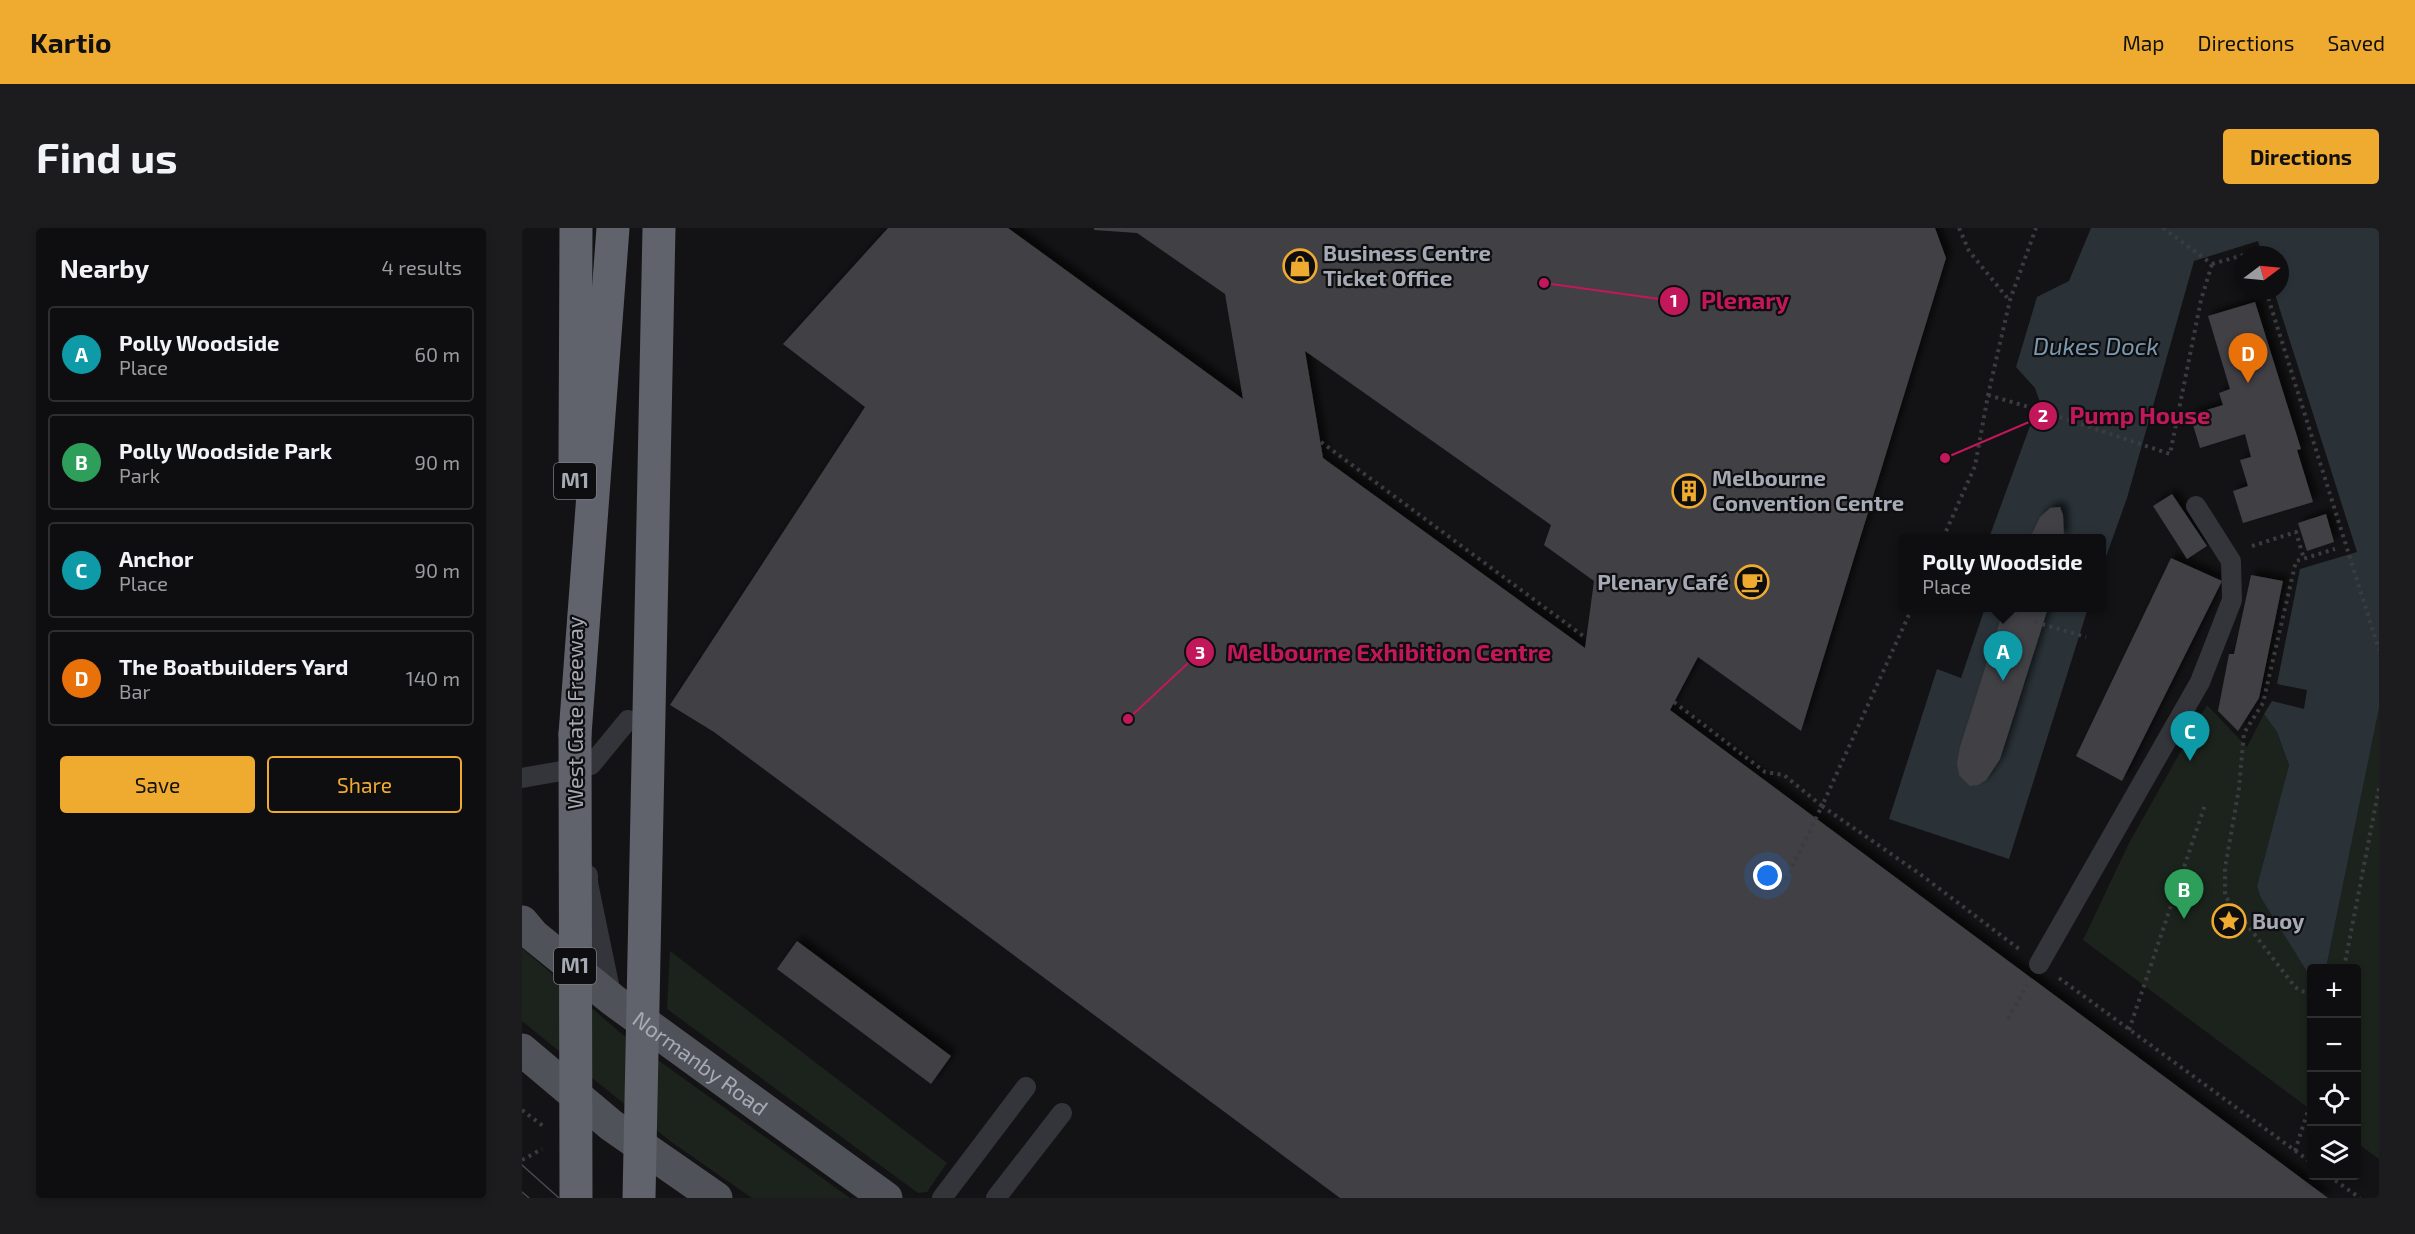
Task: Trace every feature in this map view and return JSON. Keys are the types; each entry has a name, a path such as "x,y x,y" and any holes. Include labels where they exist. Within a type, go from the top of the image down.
{"highway":[{"name":"West Gate Freeway","path":"576,228 574,734 576,1198"},
{"path":"574,734 613,228"},
{"path":"639,1198 659,228"}],"main road":[{"name":"Normanby Road","path":"522,922 533,935 612,1000 886,1198"},
{"path":"522,1050 611,1125 716,1198"}],"lane":[{"path":"2040,964 2200,682 2232,600 2231,561 2196,506"},
{"path":"612,1000 588,883 591,765 628,720"},
{"path":"522,778 591,765"},
{"path":"942,1198 1026,1087"},
{"path":"996,1198 1062,1113"}],"path":[{"path":"1959,228 1969,251 2010,300"},
{"path":"1945,534 1976,466 1988,395 2010,300 2036,228"},
{"path":"2163,228 2212,264"},
{"path":"2212,264 2235,257"},
{"path":"1988,395 2170,454 2201,300 2212,264"},
{"path":"2269,300 2379,650"},
{"path":"1321,442 1586,638"},
{"path":"2227,554 2296,532 2304,559"},
{"path":"2307,993 2301,992 2295,987 2225,896 2225,868 2239,788 2244,733 2263,703 2296,561 2335,549"},
{"path":"1785,881 1822,806 1910,612"},
{"path":"2035,622 2086,637"},
{"path":"1674,702 1765,772 1784,775 1822,806 1920,874 2307,1159"},
{"path":"2345,964 2379,788"},
{"path":"2129,1029 2205,805"},
{"path":"2008,1020 2040,964"},
{"path":"2295,1151 2307,1114"},
{"path":"522,1160 548,1146"},
{"path":"2335,1180 2360,1198"}],"shaded area":[{"path":"2207,705 2247,747 2264,714 2277,732 2289,765 2257,886 2261,898 2307,972 2307,1107 2083,940 2129,843"},
{"path":"2379,708 2379,1159 2361,1146 2361,964 2327,964"},
{"path":"522,948 623,1035 850,1198 752,1198 670,1141 522,1021"},
{"path":"670,951 947,1163 927,1192 918,1193 667,1009"}],"water":[{"name":"Dukes Dock","path":"2091,228 2379,228 2379,708 2327,964 2307,964 2307,972 2261,898 2257,886 2289,765 2277,732 2264,714 2272,701 2304,709 2307,690 2277,684 2300,569 2357,552 2277,300 2289,300 2289,246 2259,246 2258,241 2235,246 2235,248 2194,261 2127,498 2106,557 2106,534 1990,534 2034,415 2041,405 2035,388 2016,367 2037,297 2069,281"},
{"path":"1984,612 2087,612 2009,859 1889,819 1937,669 1961,678"}],"building":[{"path":"888,228 1008,228 1243,399 1225,294 1137,233 1094,230 1094,228 1935,228 1946,258 1801,731 1698,657 1670,710 2328,1198 1340,1198 714,732 670,705 865,407 783,344","holes":["1305,351 1551,525 1544,545 1594,581 1585,648 1323,458"]},
{"path":"2255,302 2301,449 2297,450 2313,502 2243,523 2233,491 2248,486 2240,460 2251,457 2245,434 2200,448 2190,415 2223,405 2219,393 2230,389 2208,316"},
{"path":"2172,494 2207,546 2187,559 2153,506"},
{"path":"2060,507 2063,515 2064,534 2032,534 2040,517 2050,508"},
{"path":"2326,514 2334,542 2307,551 2298,523"},
{"path":"2171,558 2222,581 2122,781 2076,756"},
{"path":"2251,575 2283,581 2259,698 2238,731 2218,711 2229,654 2234,654"},
{"path":"2003,612 2047,612 2000,759 1986,780 1978,785 1970,786 1959,775 1957,763"},
{"path":"797,941 951,1056 931,1084 777,969"}],"tram line":[{"path":"522,1165 559,1198"},
{"path":"522,1192 529,1198"}],"place":[{"name":"Business Centre Ticket Office","path":"1300,266"},
{"name":"Plenary","path":"1544,283"},
{"name":"The Boatbuilders Yard","path":"2248,383"},
{"name":"Pump House","path":"1945,458"},
{"name":"Melbourne Convention Centre","path":"1689,491"},
{"name":"Plenary Café","path":"1752,582"},
{"name":"Polly Woodside","path":"2003,681"},
{"name":"Melbourne Exhibition Centre","path":"1128,719"},
{"name":"Anchor","path":"2190,761"},
{"name":"Polly Woodside Park","path":"2184,919"},
{"name":"Buoy","path":"2229,921"}]}
